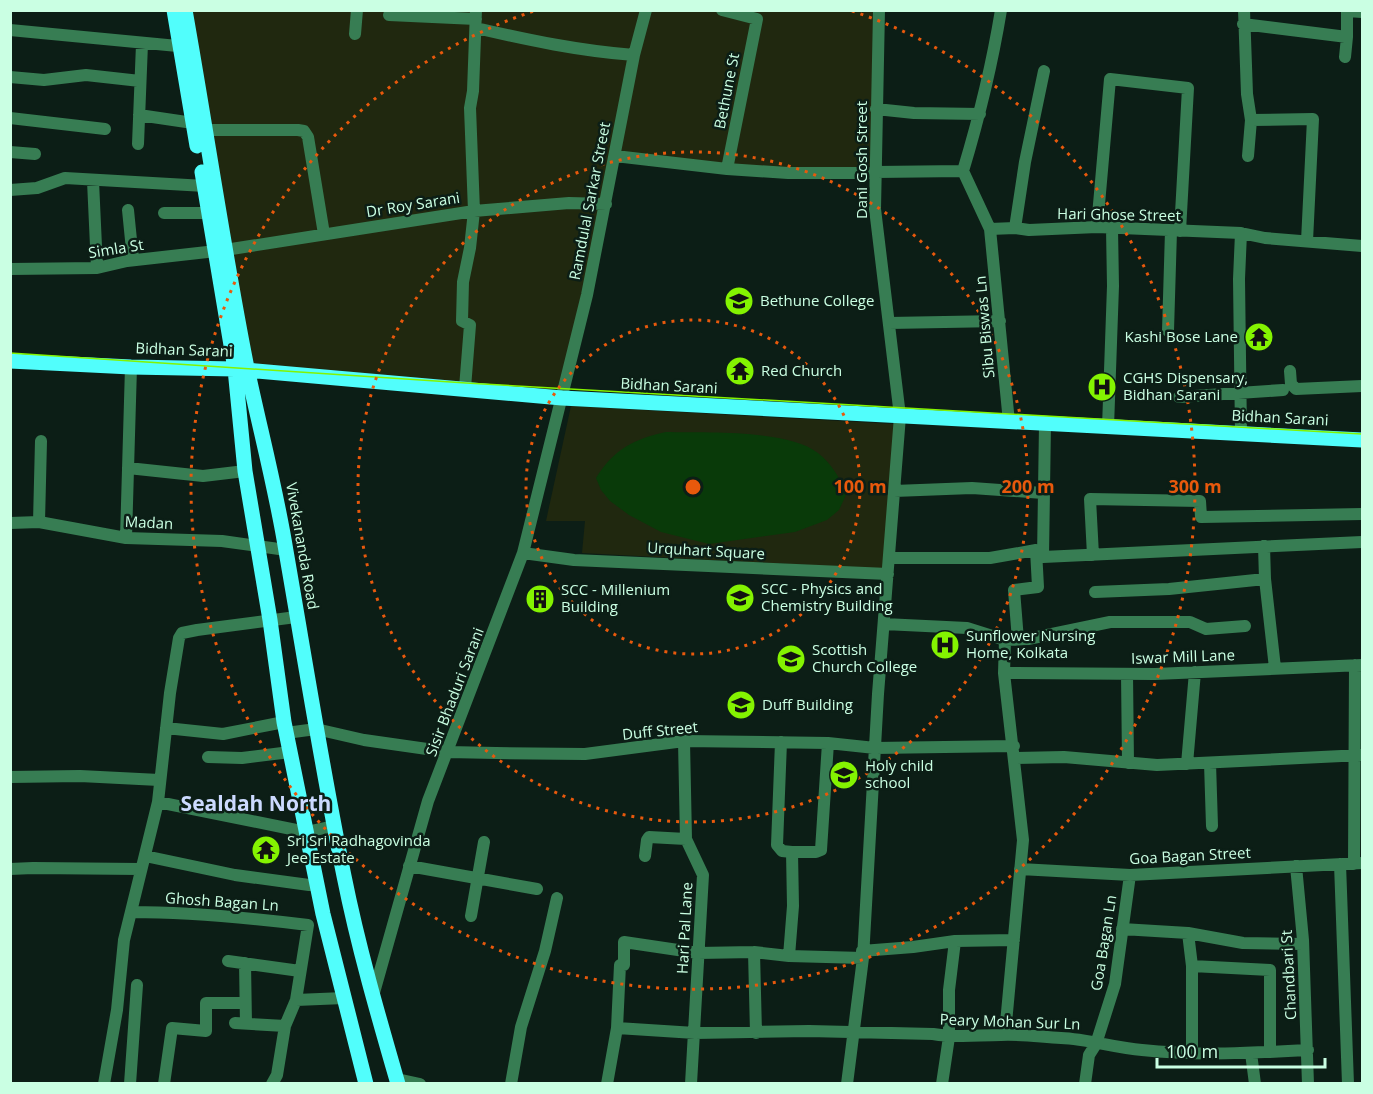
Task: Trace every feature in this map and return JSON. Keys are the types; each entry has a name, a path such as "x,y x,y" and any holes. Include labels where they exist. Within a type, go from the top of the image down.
{"main road":[{"name":"Vivekananda Road","path":"174,10 186,47"},
{"name":"Vivekananda Road","path":"185,10 186,47 241,370 286,550 296,617 344,878 372,997 397,1081"},
{"name":"Vivekananda Road","path":"199,126 209,213 220,251"},
{"name":"Bidhan Sarani","path":"10,361 241,370 562,398 1362,440"},
{"name":"Vivekananda Road","path":"241,370 244,471 270,620 285,727 316,884 366,1083"}],"street":[{"path":"355,34 357,10"},
{"name":"Ramdulal Sarkar Street","path":"562,398 587,295 634,55 646,10"},
{"name":"Bethune St","path":"722,10 757,19 727,170"},
{"name":"Dani Gosh Street","path":"847,1083 863,954 875,748 900,416 875,209 879,10"},
{"path":"990,229 963,171 980,114 1001,10"},
{"path":"1244,10 1247,94 1251,120 1248,156"},
{"path":"1345,57 1347,11 1362,12"},
{"path":"389,15 476,19 541,43 604,53 634,55"},
{"path":"465,388 470,325 462,321 463,282 474,211 470,108 473,91 476,19"},
{"path":"1243,24 1347,37"},
{"path":"10,30 186,47"},
{"path":"138,144 142,44"},
{"path":"1015,228 1025,162 1044,71"},
{"path":"10,77 44,80 86,75 140,81"},
{"path":"1097,227 1110,79 1188,88 1168,331"},
{"path":"876,109 914,113 980,114"},
{"path":"139,115 199,126 304,131 308,137 324,234"},
{"path":"10,118 105,129"},
{"path":"1251,120 1313,119 1306,240"},
{"path":"10,152 35,154"},
{"path":"615,156 727,170 788,173 963,171"},
{"path":"10,190 36,188 65,178 205,186"},
{"path":"93,181 97,268"},
{"name":"Dr Roy Sarani","path":"220,251 474,211 569,203 606,204"},
{"path":"128,210 133,260"},
{"path":"164,213 209,213"},
{"name":"Hari Ghose Street","path":"990,229 1097,227 1241,233 1265,238 1362,246"},
{"path":"1108,427 1113,286 1112,228"},
{"name":"Sibu Biswas Ln","path":"990,229 1009,422"},
{"path":"1241,233 1239,279 1241,434"},
{"name":"Simla St","path":"10,269 97,268 133,260 220,251"},
{"path":"889,323 1000,321"},
{"path":"126,538 131,367"},
{"path":"1290,371 1291,384 1296,389 1362,386"},
{"path":"1179,397 1283,390"},
{"name":"Sisir Bhaduri Sarani","path":"372,997 428,801 524,553 562,398"},
{"path":"1005,1034 1023,840 1004,673 1012,640 1014,590 1038,587 1045,424"},
{"path":"39,522 41,441"},
{"path":"128,468 202,476 244,471"},
{"path":"894,491 972,488 1043,493"},
{"path":"1093,555 1090,499 1200,501 1201,517 1362,514"},
{"name":"Madan","path":"10,523 39,522 126,538 222,541 286,550"},
{"path":"890,558 1093,555 1362,542"},
{"path":"1264,546 1265,579 1275,668"},
{"name":"Urquhart Square","path":"524,553 574,560 888,574"},
{"path":"1095,592 1169,589 1265,579"},
{"path":"104,1083 117,1010 124,940 158,802 177,645 182,633 204,628 296,617"},
{"path":"884,624 967,628 1012,640 1110,622 1190,622 1206,629 1245,626"},
{"path":"1358,864 1359,665"},
{"name":"Iswar Mill Lane","path":"1004,673 1127,674 1359,665"},
{"path":"1187,764 1195,672"},
{"path":"1127,674 1128,763"},
{"path":"166,728 223,734 285,727 316,729"},
{"name":"Duff Street","path":"316,729 364,740 448,752 585,754 684,741 828,743 875,748 1014,752 1157,765 1359,755"},
{"name":"Hari Pal Lane","path":"684,741 686,839 703,874 691,1083"},
{"path":"781,742 777,845 782,851 792,852 821,850 828,743"},
{"path":"208,757 242,758 290,752"},
{"path":"1210,763 1212,826"},
{"path":"10,777 80,776 159,780"},
{"path":"158,802 306,832 334,825"},
{"path":"645,856 649,837 686,839"},
{"path":"471,916 484,842"},
{"path":"789,956 793,906 792,852"},
{"path":"145,856 235,875 316,884"},
{"path":"1340,864 1348,1083"},
{"name":"Goa Bagan Street","path":"1020,869 1130,874 1358,864"},
{"path":"409,866 537,889"},
{"name":"Chandbari St","path":"1296,866 1303,944 1308,1083"},
{"path":"10,869 140,869"},
{"name":"Goa Bagan Ln","path":"1085,1083 1089,1056 1096,1044 1115,984 1130,874"},
{"path":"511,1083 521,1027 545,951 557,898"},
{"name":"Ghosh Bagan Ln","path":"132,912 171,912 254,918 309,925 300,971"},
{"path":"1122,929 1188,933 1243,943 1303,944"},
{"path":"1188,933 1192,966 1192,1052"},
{"path":"607,1083 617,1028 620,964 624,965 624,942 698,953 754,952 789,956 863,954 955,941 1014,940"},
{"path":"942,1083 949,1037 949,990 955,941"},
{"path":"754,952 756,1033"},
{"path":"228,962 300,971 296,1000 285,1026 277,1075 273,1083"},
{"path":"245,963 245,1003 240,1023 285,1026"},
{"path":"1192,966 1270,970 1270,1052"},
{"path":"130,1083 137,985"},
{"path":"296,1000 344,998"},
{"path":"164,1083 172,1028 206,1031 206,1003 245,1003"},
{"name":"Peary Mohan Sur Ln","path":"617,1028 695,1034 809,1031 933,1034 949,1037 1005,1034 1083,1039 1096,1044 1143,1051 1251,1053 1308,1050"},
{"path":"1251,1053 1255,1083"},
{"path":"397,1081 420,1083"}],"shaded area":[{"path":"187,11 873,11 872,173 612,158 561,397 243,373"},
{"path":"571,406 894,424 884,569 582,553 585,521 546,521"},
{"path":"666,432 767,436 804,445 828,462 839,478 846,495 839,510 827,520 795,532 709,544 661,532 629,515 610,501 601,490 596,478 610,460 626,447 644,438"}],"tram line":[{"path":"10,353 466,383 1362,434"}],"place":[{"name":"Bethune College","path":"739,301"},
{"name":"Kashi Bose Lane","path":"1259,337"},
{"name":"Red Church","path":"740,371"},
{"name":"CGHS Dispensary, Bidhan Sarani","path":"1102,387"},
{"name":"SCC - Physics and Chemistry Building","path":"740,598"},
{"name":"SCC - Millenium Building","path":"540,599"},
{"name":"Sunflower Nursing Home, Kolkata","path":"945,645"},
{"name":"Scottish Church College","path":"791,659"},
{"name":"Duff Building","path":"741,705"},
{"name":"Holy child school","path":"844,775"},
{"name":"Sri Sri Radhagovinda Jee Estate","path":"266,850"}],"district":[{"name":"Sealdah North","path":"256,804"}]}
